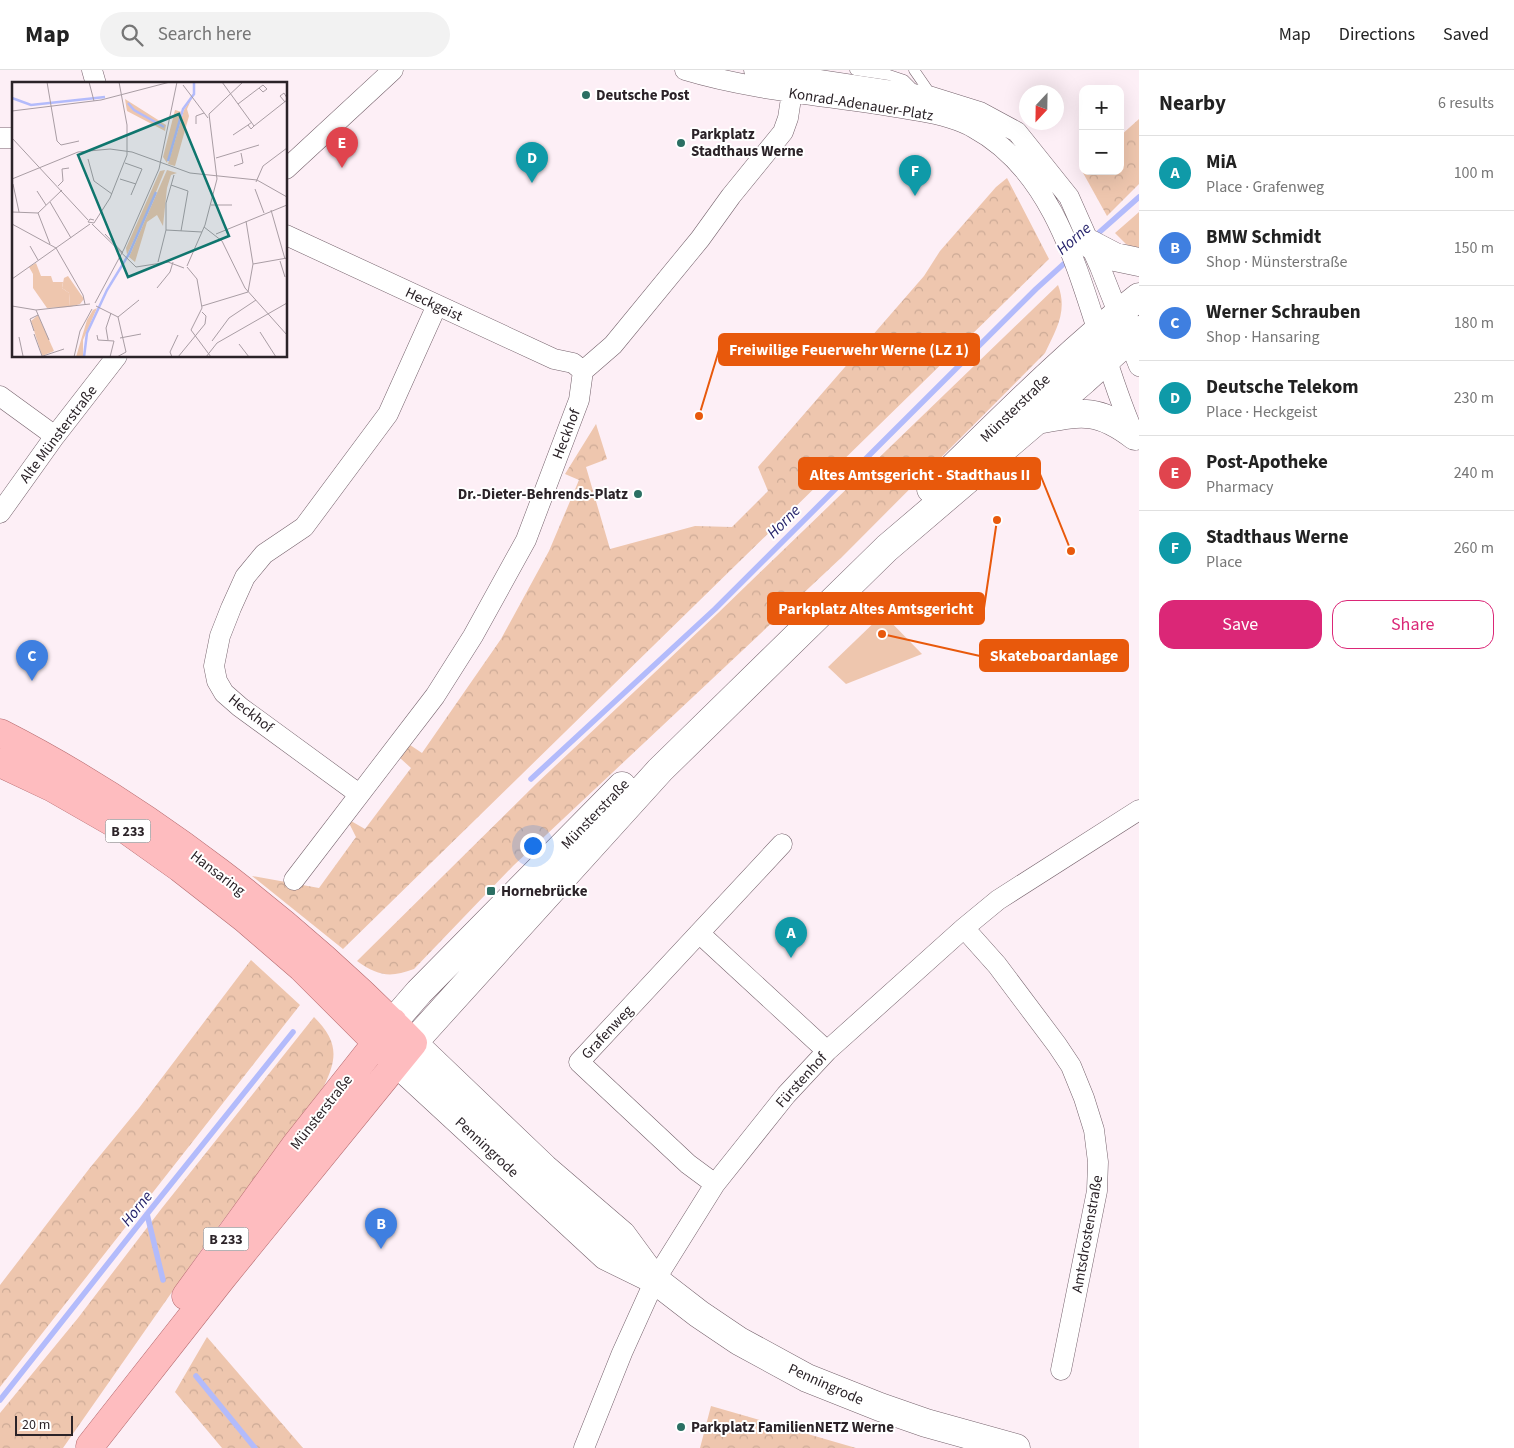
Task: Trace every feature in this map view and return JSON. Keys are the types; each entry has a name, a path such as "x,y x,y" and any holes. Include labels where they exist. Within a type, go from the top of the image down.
{"main road":[{"name":"Münsterstraße","path":"90,1447 154,1342 222,1245 295,1146 419,992 655,752 1097,330 1129,305"},
{"name":"Münsterstraße","path":"90,1447 222,1278 405,1052 660,770 887,548 1134,335"},
{"path":"1035,420 1081,413 1094,414 1112,420 1137,441"},
{"name":"Hansaring","path":"0,733 42,754 84,780 222,874 311,946 385,1032 405,1052"},
{"name":"Hansaring","path":"0,763 53,788 128,831 180,868 244,918 302,968 385,1032"},
{"name":"Penningrode","path":"405,1052 606,1256 654,1280 699,1314 739,1340 807,1378 926,1423 1016,1448"}],"street":[{"path":"288,167 393,70"},
{"name":"Konrad-Adenauer-Platz","path":"685,70 723,81 921,111 966,124 1002,147 1032,180 1051,210 1099,250"},
{"name":"Konrad-Adenauer-Platz","path":"754,70 925,96 980,112 1017,132 1037,154 1069,197 1129,305 1139,366"},
{"path":"583,370 613,345 700,239 731,196 783,132 788,118 792,92"},
{"name":"Heckgeist","path":"288,235 554,359 573,363 583,370"},
{"name":"Konrad-Adenauer-Platz","path":"1099,250 1081,280 1137,441"},
{"name":"Heckhof","path":"359,794 240,707 224,692 217,681 214,666 220,636 245,577 264,554 304,527 388,414 437,305"},
{"name":"Alte Münsterstraße","path":"0,513 55,436 115,358"},
{"name":"Heckhof","path":"294,880 435,696 473,636 526,540 579,400 583,370"},
{"path":"0,396 55,436"},
{"name":"Fürstenhof","path":"584,1448 654,1280 715,1184 786,1095 827,1051 964,928 998,900 1138,811"},
{"name":"Grafenweg","path":"715,1184 688,1164 579,1062 782,844"},
{"name":"Amtsdrostenstraße","path":"964,928 997,965 1066,1059 1084,1098 1094,1130 1098,1162 1097,1191 1061,1370"},
{"path":"699,934 827,1051"}],"lane":[{"path":"855,70 889,75 904,80 966,124"},
{"path":"914,70 925,96"}],"green space":[{"path":"1139,119 1139,184 1107,216 1084,175 1124,175 1124,132"},
{"path":"1007,178 1049,259 343,949 252,876 319,888 356,837 349,823 351,821 365,829 411,768 400,758 410,745 422,753 501,639 549,551 579,480 565,474 596,424 607,459 586,467 610,549 695,526 732,527 768,491 758,467 924,276 940,251 996,187"},
{"path":"1139,212 1139,250 1126,244 1115,233"},
{"path":"1058,285 1062,303 1061,312 1057,328 1045,353 843,556 513,866 414,969 398,974 384,974 371,970 357,961 536,784 718,613"},
{"path":"883,614 922,654 846,684 828,667"},
{"path":"251,960 300,1005 0,1387 0,1285 89,1169 139,1108"},
{"path":"314,1017 328,1034 333,1050 332,1066 324,1086 209,1239 63,1448 0,1448 0,1413 78,1318 162,1208"},
{"path":"207,1337 303,1448 222,1448 175,1392"},
{"path":"711,1406 856,1448 700,1448"}],"waterway":[{"name":"Horne","path":"1094,237 1139,197"},
{"name":"Horne","path":"531,779 715,609 1036,289 1068,260"},
{"name":"Horne","path":"0,1400 293,1032"},
{"path":"147,1214 163,1280"},
{"path":"196,1376 255,1448"}],"place":[{"name":"Deutsche Post","path":"586,95"},
{"name":"Parkplatz Stadthaus Werne","path":"681,143"},
{"name":"Post-Apotheke","path":"342,168"},
{"name":"Deutsche Telekom","path":"532,183"},
{"name":"Stadthaus Werne","path":"915,196"},
{"name":"Freiwilige Feuerwehr Werne (LZ 1)","path":"699,416"},
{"name":"Dr.-Dieter-Behrends-Platz","path":"638,494"},
{"name":"Parkplatz Altes Amtsgericht","path":"997,520"},
{"name":"Altes Amtsgericht - Stadthaus II","path":"1071,551"},
{"name":"Skateboardanlage","path":"882,634"},
{"name":"Werner Schrauben","path":"32,681"},
{"name":"Hornebrücke","path":"491,891"},
{"name":"MiA","path":"791,958"},
{"name":"BMW Schmidt","path":"381,1249"},
{"name":"Parkplatz FamilienNETZ Werne","path":"681,1427"}]}
